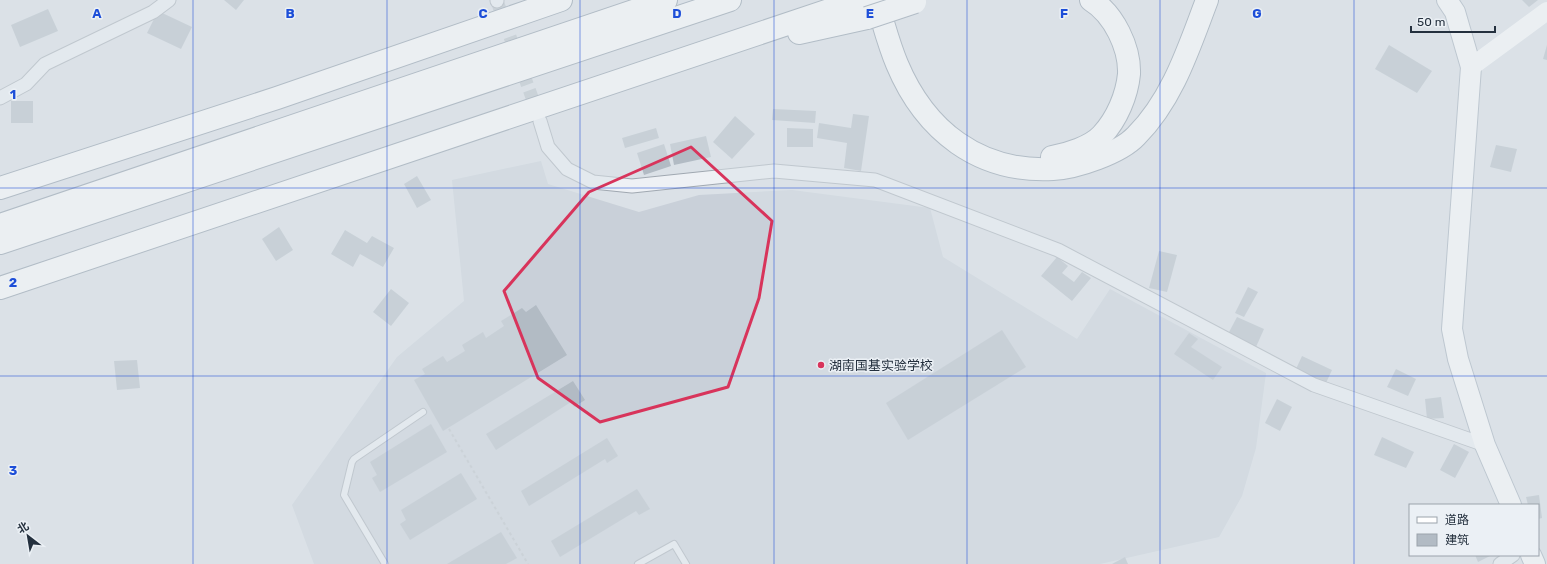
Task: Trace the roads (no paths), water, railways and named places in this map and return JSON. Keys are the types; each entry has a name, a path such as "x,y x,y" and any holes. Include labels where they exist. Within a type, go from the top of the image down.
{"highway":[{"path":"277,98 526,0"},
{"path":"0,187 277,98 561,0"},
{"path":"0,225 666,0"},
{"path":"0,243 730,0"},
{"path":"889,0 906,55 927,94 946,120 975,143 1008,157 1038,160 1072,153 1102,135 1121,108 1129,74 1126,48 1113,22 1096,3 1091,0"},
{"path":"867,6 916,100 939,129 971,152 1003,166 1032,170 1069,168 1104,156 1136,137 1162,104 1180,70 1207,0"},
{"path":"0,288 674,62 867,6 918,1"},
{"path":"0,293 101,255"}],"main road":[{"path":"1447,0 1455,12 1471,67 1452,329 1458,360 1485,445 1511,504"},
{"path":"1471,67 1547,11"}],"street":[{"path":"0,98 26,84 45,64 153,12 169,0"},
{"path":"540,121 548,147 567,169 593,182 632,186 774,171 875,180 1058,250 1314,385 1485,445"},
{"path":"1500,564 1512,556"}],"lane":[{"path":"385,564 344,495 352,462 354,459 423,412"},
{"path":"638,564 674,544 686,564"}],"tunnel":[{"path":"497,1 538,114"}],"place":[{"name":"湖南国基实验学校","path":"821,365"}]}
